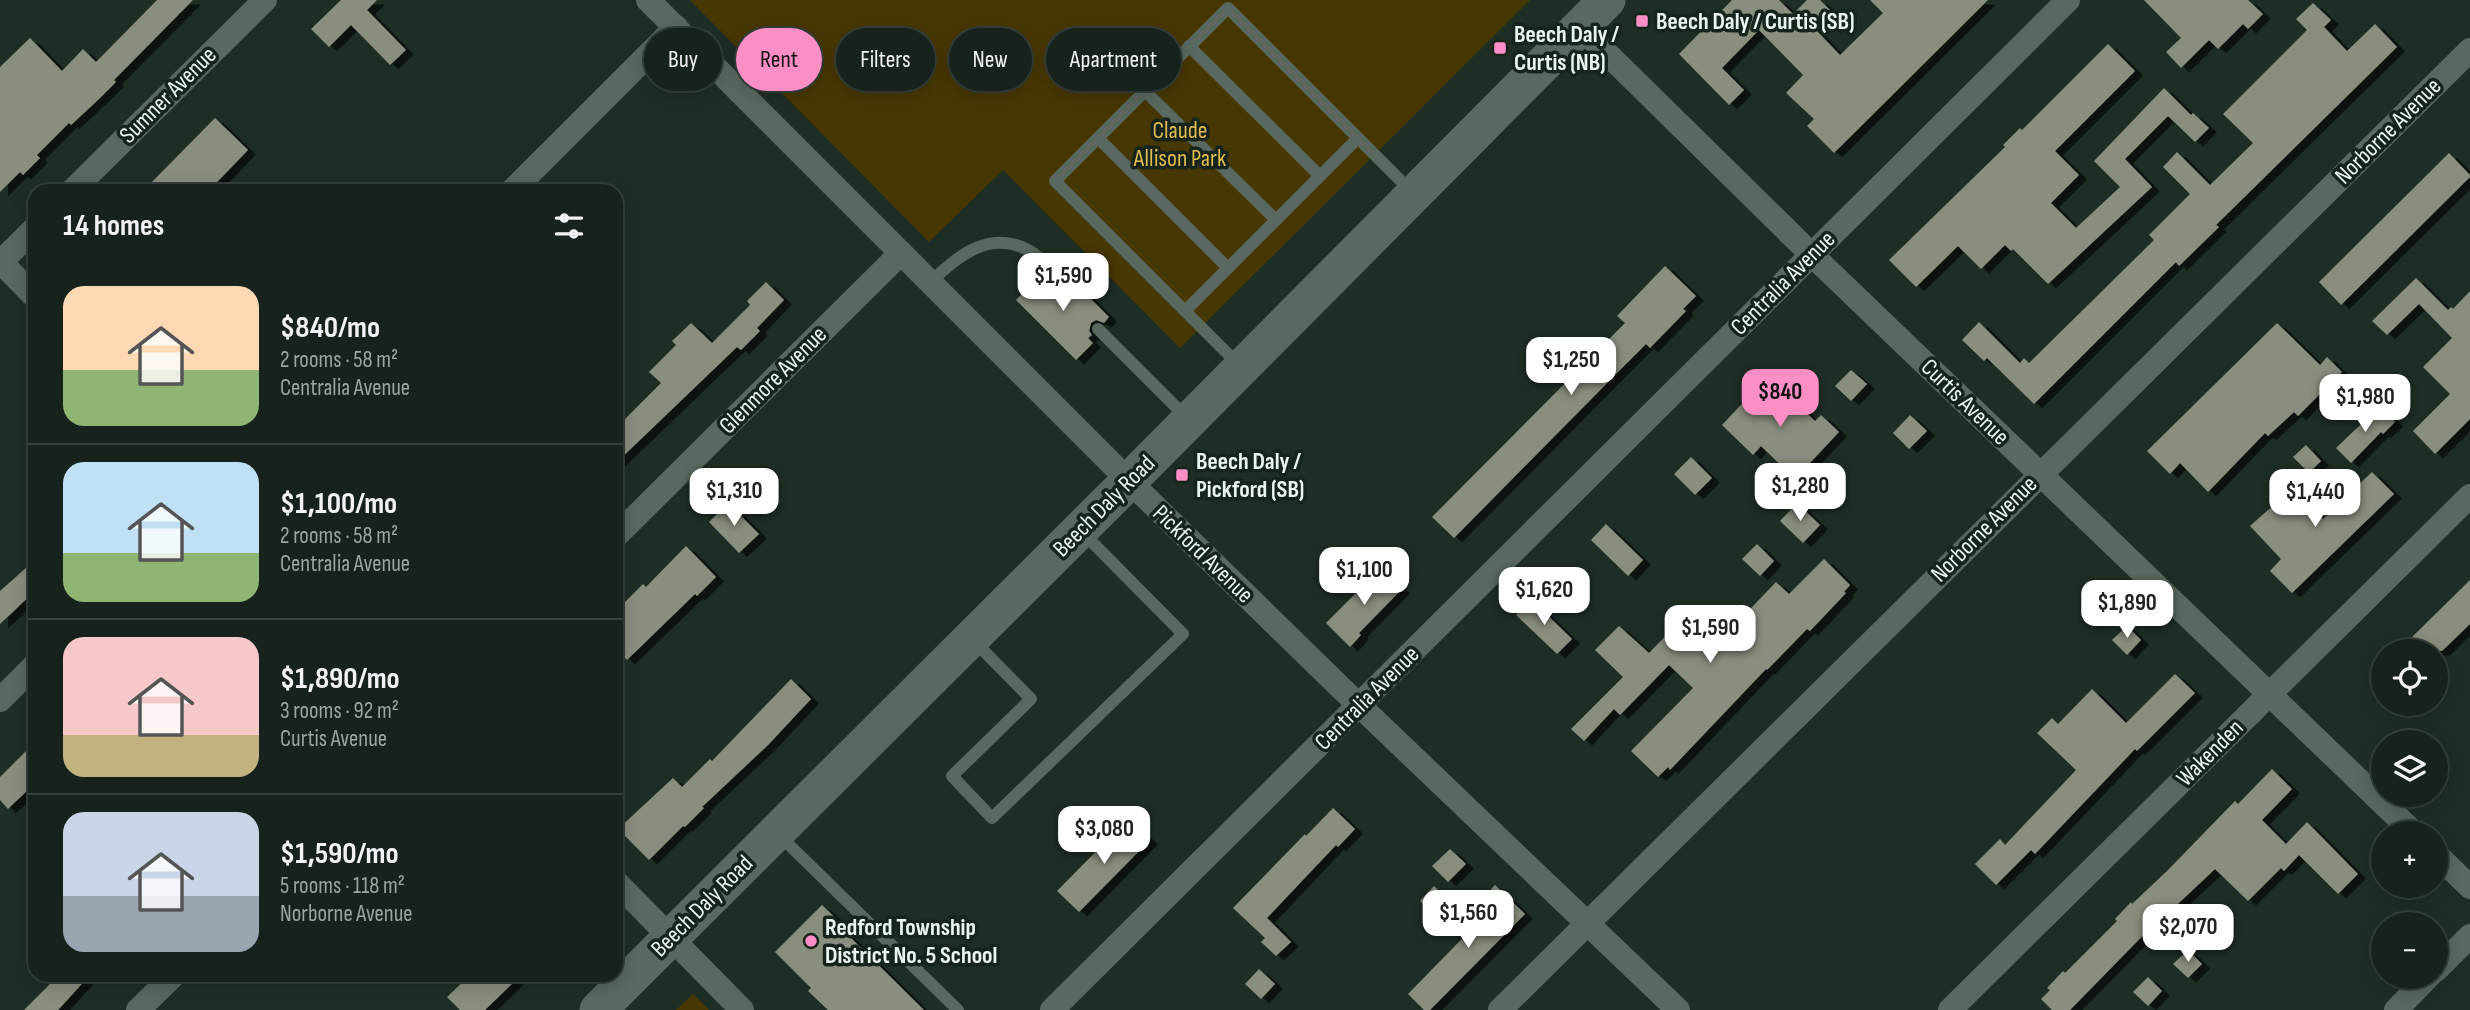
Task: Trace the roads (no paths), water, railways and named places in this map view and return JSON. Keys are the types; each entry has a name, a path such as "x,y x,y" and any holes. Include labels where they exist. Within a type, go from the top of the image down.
{"main road":[{"name":"Beech Daly Road","path":"598,1010 1607,0"}],"street":[{"name":"Sumner Avenue","path":"79,184 264,0"},
{"name":"Pickford Avenue","path":"648,0 1129,481 1359,706 1678,1010"},
{"name":"Centralia Avenue","path":"1052,1010 2068,0"},
{"name":"Curtis Avenue","path":"1580,26 1812,255 2401,821"},
{"path":"519,184 676,27"},
{"name":"Norborne Avenue","path":"1500,1010 2470,50"},
{"path":"28,235 0,262 28,291"},
{"name":"Glenmore Avenue","path":"623,529 901,253"},
{"name":"Wakenden","path":"1950,1010 2470,496"},
{"path":"0,700 28,672"},
{"path":"2448,866 2470,887"},
{"path":"623,889 742,1010"},
{"path":"2448,958 2470,936"},
{"path":"138,1010 167,982"},
{"path":"2396,1010 2417,989"}],"lane":[{"path":"1181,54 1228,8 1414,194"},
{"path":"1189,46 1320,176"},
{"path":"1144,91 1055,181 1242,367"},
{"path":"1146,91 1276,220"},
{"path":"1098,138 1228,268"},
{"path":"1185,311 1358,138"},
{"path":"931,282 966,251 987,244 1013,244 1033,253 1060,281"},
{"path":"1098,328 1189,420"},
{"path":"971,639 1031,699 952,776 992,818 1183,634 1080,530"},
{"path":"777,832 958,1010"}],"place":[{"name":"Beech Daly / Curtis (SB)","path":"1642,21"},
{"name":"Beech Daly / Curtis (NB)","path":"1500,48"},
{"name":"Beech Daly / Pickford (SB)","path":"1182,475"},
{"name":"Redford Township District No. 5 School","path":"811,941"}],"park label":[{"name":"Claude Allison Park","path":"1180,144"}]}
